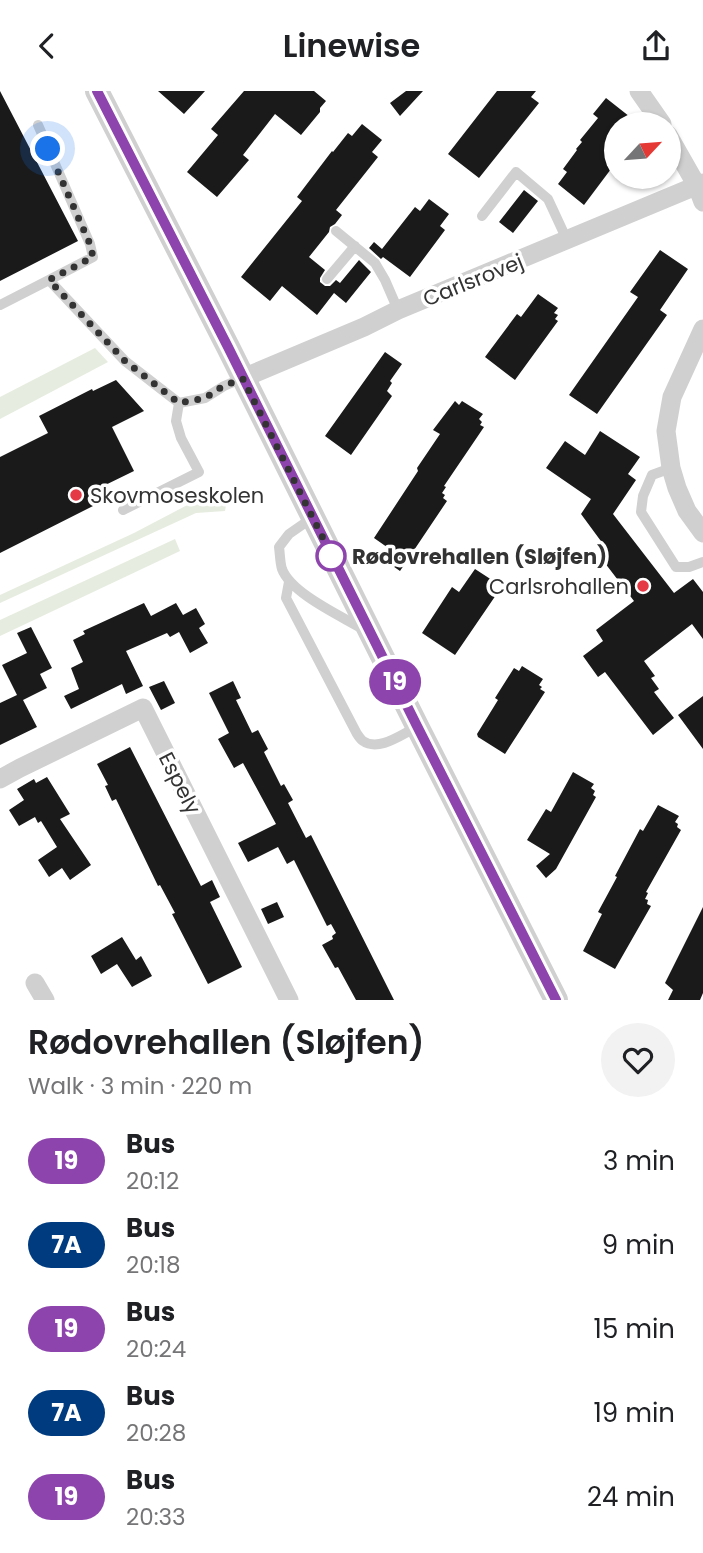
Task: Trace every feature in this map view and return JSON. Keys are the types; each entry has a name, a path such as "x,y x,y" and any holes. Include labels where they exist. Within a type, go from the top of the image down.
{"street":[{"path":"97,91 556,1000"},
{"path":"639,91 654,112"},
{"path":"681,157 701,190"},
{"name":"Carlsrovej","path":"243,379 398,310 567,240 701,190"},
{"path":"703,330 673,397 666,431 671,468 677,488 687,511 703,533"},
{"name":"Espely","path":"0,779 143,708 289,1000"},
{"path":"34,983 45,1000"}],"lane":[{"path":"0,305 93,257 90,244 38,125"},
{"path":"482,216 516,172 548,199 567,240"},
{"path":"336,231 375,263 398,310"},
{"path":"327,279 355,246"},
{"path":"49,280 125,361 179,403 205,398 223,386 243,379"},
{"path":"123,510 199,472 181,438 176,421 179,403"},
{"path":"671,468 652,475 643,496 641,512 676,567 703,562"},
{"path":"312,517 289,534 279,547 281,568 289,582 304,594 370,633"},
{"path":"289,582 286,598 362,741 385,743 417,726"}],"shaded area":[{"path":"95,348 108,362 0,419 0,397"},
{"path":"216,490 228,494 225,511 196,513 0,603 0,595 134,533"},
{"path":"175,539 180,551 0,636 0,620"}],"building":[{"path":"0,91 78,241 0,281"},
{"path":"158,91 205,91 184,114"},
{"path":"244,91 314,91 326,101 301,135 275,114 243,155 249,160 217,197 187,172 218,135 211,129"},
{"path":"406,91 423,91 400,116 390,103"},
{"path":"497,91 536,91 531,97 539,103 479,178 448,154"},
{"path":"606,98 624,112 604,112 604,178 584,205 558,184 567,172 563,169 582,142 580,140 598,118 593,114"},
{"path":"362,124 382,140 372,152 378,157 336,210 342,215 309,257 325,270 320,282 325,286 330,286 336,280 340,283 359,260 371,272 346,303 334,293 317,315 282,286 270,301 241,277 302,201 297,197 332,151 348,133 352,136"},
{"path":"524,190 538,201 513,233 499,222"},
{"path":"429,199 449,214 440,226 445,230 410,277 369,248 374,242 382,249 415,207 420,211"},
{"path":"660,250 688,269 660,310 667,315 597,414 569,395 638,297 630,292"},
{"path":"538,294 558,308 554,313 558,315 555,319 558,321 515,380 485,357 517,314 521,317"},
{"path":"385,352 402,364 390,381 392,383 387,391 392,396 351,455 325,436"},
{"path":"116,380 144,411 112,427 134,471 91,492 97,504 0,553 0,457 48,433 39,416"},
{"path":"455,401 459,405 462,401 483,414 479,419 482,422 480,425 484,427 444,486 443,498 447,501 400,571 387,562 394,552 374,538 440,434 433,430"},
{"name":"Carlsrohallen","path":"600,431 640,457 628,474 636,480 613,514 674,593 693,579 703,592 703,639 692,624 644,661 655,676 651,678 659,689 654,692 674,718 653,735 605,672 598,677 583,656 603,641 596,630 634,601 598,554 606,548 581,514 591,499 546,468 565,441 585,455"},
{"path":"475,569 495,582 491,587 495,589 492,593 496,595 455,655 422,633 452,587 459,592"},
{"path":"144,603 151,616 176,603 183,615 196,608 205,624 199,628 208,643 190,653 179,632 170,637 167,633 126,651 143,686 126,694 122,684 71,709 64,696 79,689 71,668 83,662 73,640 85,634 83,631"},
{"path":"31,627 52,668 40,674 47,688 23,700 37,727 0,745 0,703 17,695 2,665 27,653 17,633"},
{"path":"522,666 543,679 539,685 545,692 505,754 477,734 514,668 519,671"},
{"path":"164,681 175,703 161,710 149,687"},
{"path":"233,681 241,698 236,700 252,733 258,730 268,749 264,752 281,786 284,784 293,800 288,803 306,838 311,835 394,1000 356,1000 322,945 333,939 332,936 336,933 331,924 327,926 294,860 287,864 278,847 248,862 238,843 276,824 243,763 234,768 218,739 229,733 209,693"},
{"path":"703,696 703,749 678,715"},
{"path":"130,747 201,886 212,880 220,897 210,902 242,967 208,984 116,799 112,801 105,786 108,785 97,764"},
{"path":"573,772 594,784 591,788 596,797 556,869 546,878 536,866 550,854 527,840 546,809 551,812"},
{"path":"47,777 70,814 60,819 91,865 70,880 62,868 49,877 38,860 57,847 41,821 38,823 35,817 19,826 9,810 24,800 17,789 34,779 36,783"},
{"path":"658,805 679,816 675,822 681,830 646,892 648,893 645,899 651,906 615,969 583,951 602,914 598,912 617,877 615,876 640,829 643,831"},
{"path":"277,902 284,917 268,924 261,909"},
{"path":"703,907 703,993 700,1000 668,1000 673,990 665,983"},
{"path":"122,937 136,960 141,956 152,976 132,987 117,964 101,974 91,956"}],"bus line":[{"name":"19","path":"97,91 556,1000"}],"place":[{"name":"Skovmoseskolen","path":"76,495"},
{"name":"Rødovrehallen (Sløjfen)","path":"331,556"},
{"name":"Carlsrohallen","path":"643,586"}],"route":[{"path":"48,149 90,244 93,257 49,280 125,361 179,403 205,398 223,386 243,379 334,560 331,556"}]}
